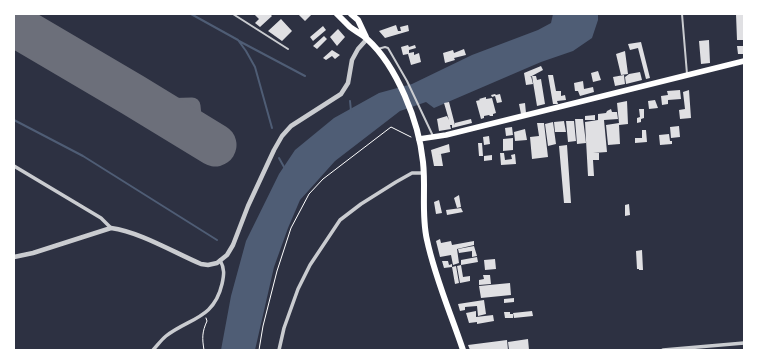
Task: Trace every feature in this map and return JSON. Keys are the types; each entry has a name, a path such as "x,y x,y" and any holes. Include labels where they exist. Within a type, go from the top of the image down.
{"main road":[{"path":"337,14 351,27 367,38"},
{"path":"351,14 358,20 367,38 377,50 400,86 410,110 424,162 424,224 426,240 463,350"},
{"path":"419,139 446,135 744,61"}],"street":[{"path":"14,257 33,253 111,228 123,229 201,264 208,265 217,263 227,255 233,246 248,206 282,136 291,126 341,94 348,83 352,60 367,38"},
{"path":"14,166 101,218 111,228"},
{"path":"279,350 284,328 298,289 310,265 340,220 361,204 412,173 424,173"},
{"path":"153,350 165,337 204,314 216,301 221,290 224,273 220,260"},
{"path":"663,350 744,343"}],"lane":[{"path":"233,14 288,49"},
{"path":"682,14 687,76"},
{"path":"377,50 384,47 388,48 407,81 434,137"}],"path":[{"path":"259,350 263,326 277,271 291,228 308,194 323,179 391,127 409,137 419,139"},
{"path":"204,314 207,321 202,332 204,350"}],"water":[{"path":"553,14 598,14 598,20 592,38 573,51 541,62 434,108 426,102 400,111 335,161 300,200 288,228 274,267 255,350 221,350 231,296 246,241 279,174 295,150 334,118 379,93 412,84 472,55 538,30 551,23"}],"building":[{"path":"254,14 270,14 272,16 260,27 255,23 259,19"},
{"path":"298,14 312,14 305,21"},
{"path":"736,14 744,14 744,40 737,40"},
{"path":"281,19 292,31 282,41 268,31"},
{"path":"396,25 398,31 401,31 400,27 408,25 409,31 385,38 379,31"},
{"path":"323,26 326,30 313,41 310,37"},
{"path":"338,29 345,37 337,46 330,37"},
{"path":"324,36 327,39 317,49 313,46"},
{"path":"709,40 710,63 701,64 699,41"},
{"path":"641,42 650,78 646,79 638,48 630,50 628,44"},
{"path":"408,45 409,47 415,45 416,48 409,50 409,53 414,52 414,55 419,53 421,62 411,65 408,54 403,55 401,47"},
{"path":"737,46 744,46 744,54 738,54"},
{"path":"464,49 466,55 454,58 455,60 445,63 443,53 453,50 454,53"},
{"path":"332,50 340,55 335,59 332,56 326,60 323,58"},
{"path":"625,51 628,74 621,75 616,54"},
{"path":"541,66 543,70 531,76 533,84 526,85 524,73"},
{"path":"598,71 601,80 593,82 591,73"},
{"path":"640,72 642,80 626,84 625,77 629,74"},
{"path":"548,75 553,75 556,91 561,91 561,96 565,95 566,100 557,101 558,104 553,104"},
{"path":"624,75 625,84 615,86 613,77"},
{"path":"532,76 536,76 537,80 541,79 545,104 537,106"},
{"path":"583,81 584,89 593,87 594,92 580,96 578,91 575,91 574,83"},
{"path":"680,90 681,99 668,100 668,104 662,105 661,96 668,95 667,91"},
{"path":"689,90 691,118 680,119 679,110 685,109 683,92"},
{"path":"500,94 502,102 497,103 495,96 492,97 491,95"},
{"path":"486,97 486,99 492,98 496,113 493,114 493,116 484,116 484,118 481,119 476,101"},
{"path":"655,100 658,108 649,109 648,101"},
{"path":"627,101 628,124 619,125 620,144 608,145 606,125 619,123 617,103"},
{"path":"449,102 455,125 455,123 471,119 472,123 452,128 452,125 450,125 451,129 439,131 437,119 447,116 449,120 444,103"},
{"path":"525,103 526,113 521,114 519,104"},
{"path":"611,109 612,112 617,112 618,119 604,120 607,152 593,153 599,153 599,160 593,160 594,176 588,176 585,122 598,120 598,114 606,113"},
{"path":"639,109 644,109 644,118 641,119 641,122 637,123 637,118 640,117"},
{"path":"595,115 595,120 585,120 585,116"},
{"path":"575,119 583,119 586,143 577,144"},
{"path":"564,121 566,132 555,132 554,122"},
{"path":"566,121 574,121 576,141 568,142"},
{"path":"553,122 556,144 548,146 545,124"},
{"path":"537,123 544,123 548,157 532,159 530,137 539,136"},
{"path":"679,126 680,137 671,138 670,127"},
{"path":"512,127 513,135 506,136 505,128"},
{"path":"525,129 527,140 515,141 514,132"},
{"path":"642,130 646,130 647,142 635,143 635,138 642,138"},
{"path":"669,134 672,144 660,145 659,135"},
{"path":"489,136 490,144 484,145 483,137"},
{"path":"513,138 513,150 503,151 503,139"},
{"path":"478,143 482,143 483,156 479,156"},
{"path":"449,144 450,152 436,155 441,154 443,166 434,166 431,150"},
{"path":"567,145 571,203 564,203 559,146"},
{"path":"500,153 504,153 505,160 512,159 511,155 515,154 516,164 501,165"},
{"path":"492,155 492,160 484,161 484,156"},
{"path":"459,195 461,207 457,208 454,198"},
{"path":"439,200 442,213 436,214 434,202"},
{"path":"629,204 630,215 625,216 625,205"},
{"path":"461,208 463,212 447,215 446,210"},
{"path":"440,239 441,243 451,241 452,245 474,241 474,245 457,249 459,263 453,265 451,255 440,257 436,241"},
{"path":"474,246 477,256 472,257 472,251 459,253 458,249"},
{"path":"642,250 643,270 639,270 637,269 636,251"},
{"path":"477,257 478,262 461,265 461,260"},
{"path":"495,259 496,269 485,270 484,260"},
{"path":"442,261 448,261 449,265 452,264 452,267 444,268"},
{"path":"461,265 463,277 470,276 470,281 460,283 457,266"},
{"path":"456,266 459,283 455,284 452,267"},
{"path":"483,275 490,275 491,284 479,285 479,280 484,279"},
{"path":"510,283 511,295 481,298 479,286"},
{"path":"514,298 514,302 504,303 504,299"},
{"path":"484,300 486,314 478,316 477,306 465,307 465,310 460,311 458,304"},
{"path":"476,311 476,317 493,315 494,321 477,324 477,322 469,323 466,313"},
{"path":"532,311 533,316 514,318 513,313"},
{"path":"504,312 510,312 510,314 513,314 513,318 505,318"},
{"path":"528,339 529,350 509,350 508,342"},
{"path":"507,340 508,350 470,350 468,345"}],"waterway":[{"path":"191,14 238,40 246,51 255,67 272,128"},
{"path":"239,41 305,76"},
{"path":"350,101 351,111"},
{"path":"14,120 83,156 217,240"},
{"path":"279,158 284,167"}],"taxiway":[{"path":"143,101 157,107 192,106 193,116"}],"runway":[{"path":"14,25 215,145"}]}
